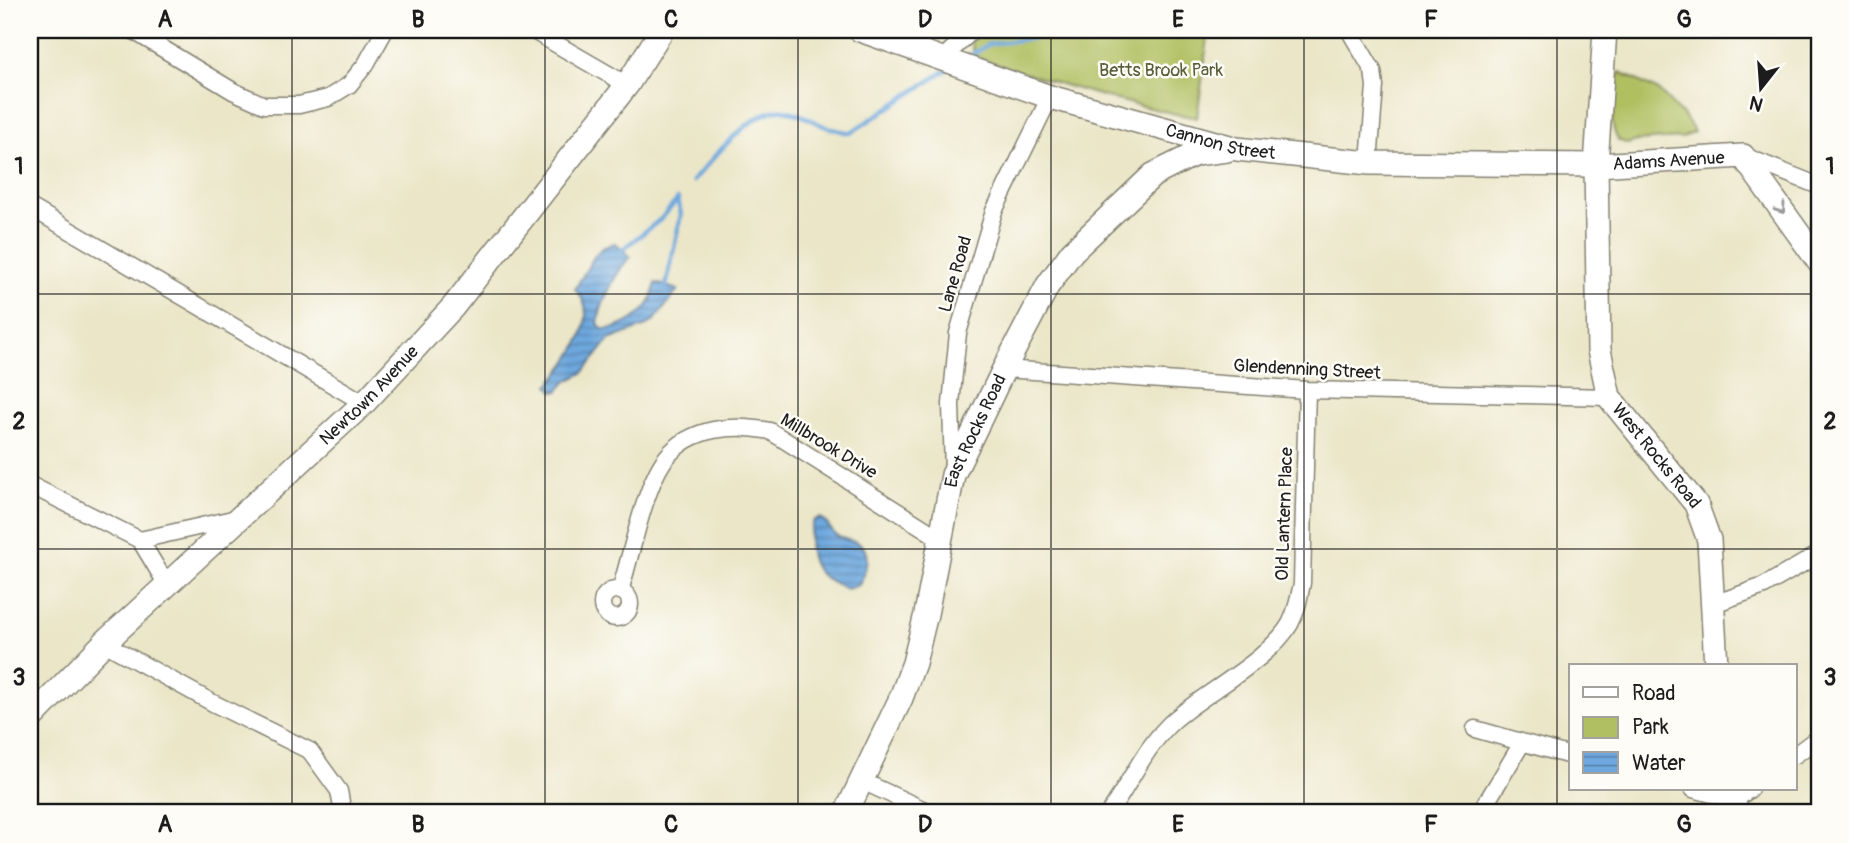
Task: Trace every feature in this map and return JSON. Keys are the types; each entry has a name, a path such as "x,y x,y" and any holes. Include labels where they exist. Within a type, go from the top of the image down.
{"main road":[{"name":"Newtown Avenue","path":"30,719 104,643 364,403 453,307 627,85 662,30"},
{"name":"Cannon Street","path":"860,30 1050,97 1237,149 1369,163 1596,165"},
{"name":"West Rocks Road","path":"1605,30 1596,165 1599,350 1609,397 1696,504 1709,540 1716,664"},
{"name":"East Rocks Road","path":"846,813 901,698 914,663 953,475 1048,285 1072,252 1153,175 1195,154 1237,149"},
{"name":"Adams Avenue","path":"1596,165 1743,156"},
{"path":"1743,156 1819,262"}],"street":[{"path":"132,30 233,91 264,105 299,105 328,98 349,85 366,64 385,30"},
{"path":"532,30 627,85"},
{"path":"953,62 973,30"},
{"path":"1349,30 1374,79 1369,163"},
{"name":"Lane Road","path":"953,475 951,404 958,333 994,211 1050,97"},
{"name":"Adams Avenue","path":"1743,156 1819,186"},
{"path":"30,206 364,403"},
{"name":"Glendenning Street","path":"1004,369 1307,390 1609,397"},
{"name":"Old Lantern Place","path":"1109,813 1147,753 1173,721 1275,644 1289,626 1298,607 1302,583 1307,390"},
{"name":"Millbrook Drive","path":"620,591 653,480 667,457 689,438 717,428 745,426 771,431 941,539"},
{"path":"30,485 140,540 167,585"},
{"path":"140,540 240,517"},
{"path":"1711,605 1764,586 1819,554"},
{"path":"104,643 213,703 310,751 339,791 343,813"},
{"path":"1475,729 1569,755"},
{"path":"1797,754 1819,737"},
{"path":"1480,813 1522,743"},
{"path":"862,780 931,813"},
{"path":"1698,790 1738,798"}],"green space":[{"name":"Betts Brook Park","path":"985,30 1209,30 1197,118 1113,99 975,57 971,42"},
{"path":"1620,72 1659,91 1688,121 1694,132 1682,138 1628,144 1618,140 1612,115"}],"water":[{"path":"615,243 631,257 620,269 605,298 598,323 602,329 628,322 644,310 656,283 678,290 654,321 609,340 583,373 554,392 549,385 574,351 585,325 583,300 575,289 595,255 602,248"},
{"path":"821,518 836,535 863,546 865,568 859,585 847,589 816,570 809,541 814,520"}],"waterway":[{"path":"965,59 989,44 1035,38 1054,30"},
{"path":"693,181 734,136 760,116 784,110 850,133 948,69"},
{"path":"619,252 661,219 678,199"},
{"path":"665,291 681,214 677,200"}]}
